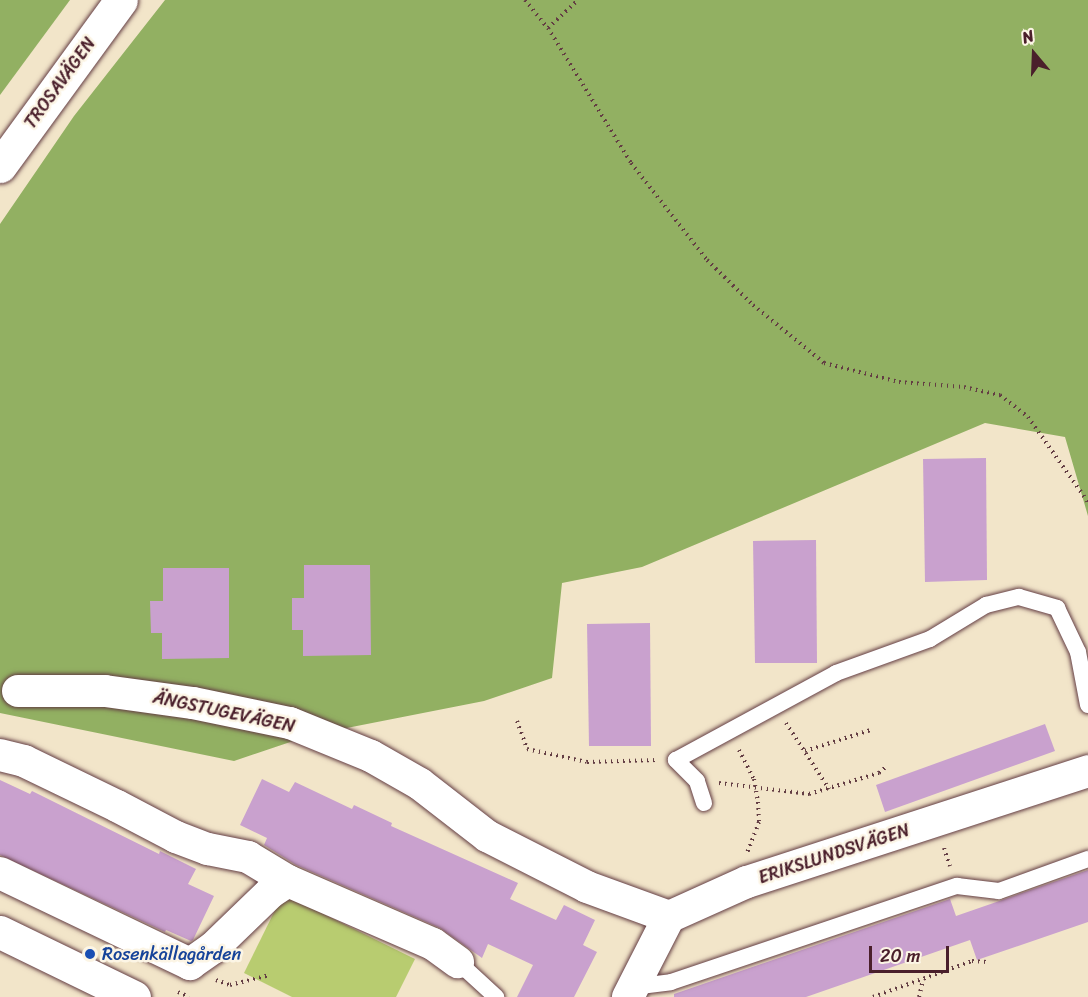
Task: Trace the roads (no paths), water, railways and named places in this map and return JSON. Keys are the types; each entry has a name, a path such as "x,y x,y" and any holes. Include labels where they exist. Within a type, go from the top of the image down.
{"main road":[{"name":"TROSAVÄGEN","path":"0,166 121,0"},
{"path":"0,932 134,997"}],"street":[{"name":"ÄNGSTUGEVÄGEN","path":"18,691 105,691 193,703 290,723 371,756 420,784 496,841 586,887 669,917"},
{"path":"0,755 34,766 176,837 208,849 248,857 288,882 434,944 458,962"},
{"name":"ERIKSLUNDSVÄGEN","path":"669,917 747,882 1088,771"},
{"path":"0,873 190,964 213,948 271,892 288,882"},
{"path":"630,992 669,917"}],"lane":[{"path":"704,803 697,781 676,760 836,673 930,639 986,605 1019,597 1057,608 1078,652 1088,705"},
{"path":"630,992 671,982 957,886 999,891 1088,859"},
{"path":"458,962 496,997"}],"place":[{"name":"Rosenkällagården","path":"90,954"}]}
